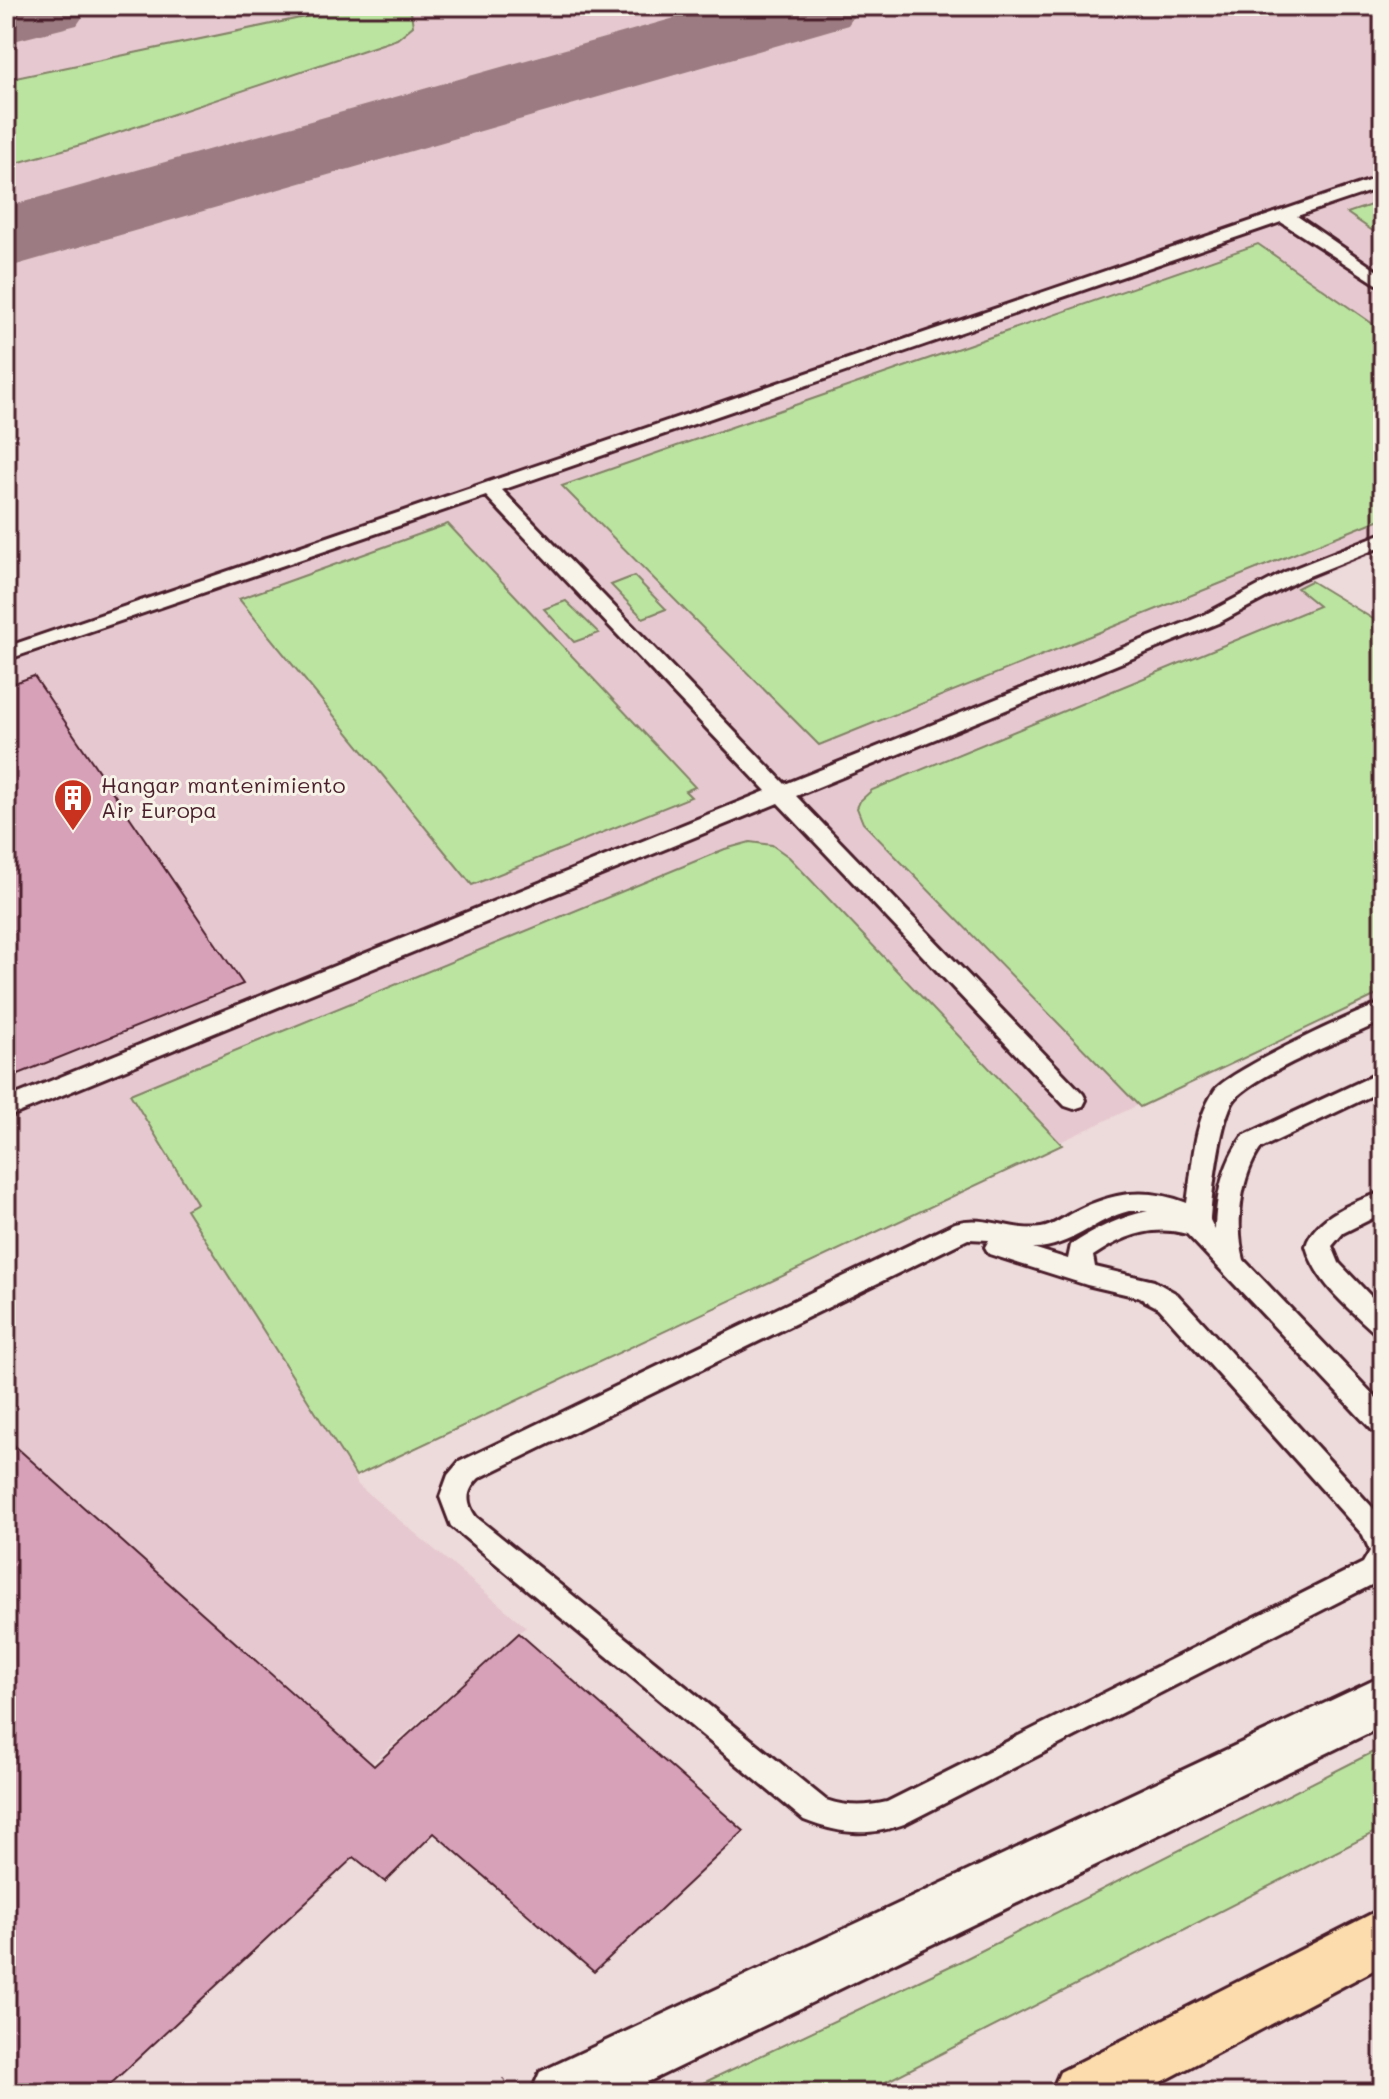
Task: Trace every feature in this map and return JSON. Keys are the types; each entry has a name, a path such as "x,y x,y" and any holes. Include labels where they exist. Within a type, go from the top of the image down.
{"highway":[{"path":"1081,2093 1383,1935"}],"street":[{"path":"561,2093 1383,1700"}],"lane":[{"path":"6,654 1383,181"},
{"path":"1283,215 1383,283"},
{"path":"489,488 1074,1100"},
{"path":"6,1109 1211,619 1292,576 1383,539"},
{"path":"1195,1225 1217,1107 1235,1084 1383,1011"},
{"path":"1232,1265 1226,1240 1238,1164 1243,1151 1265,1136 1383,1080"},
{"path":"1217,1107 1218,1122 1227,1133 1244,1138 1265,1136"},
{"path":"1383,1423 1195,1225 1160,1201 1134,1199 1037,1240 976,1228 964,1230 469,1470 454,1488 454,1508 466,1525 815,1810 833,1818 853,1821 873,1821 922,1799 1373,1571 1383,1555"},
{"path":"1383,1202 1329,1230 1320,1238 1318,1247 1326,1267 1383,1325"},
{"path":"1087,1275 1081,1270 1080,1252 1139,1221 1164,1219 1195,1225"},
{"path":"938,1243 977,1240 1087,1275 1145,1288 1168,1301 1374,1528 1383,1548"}],"shaded area":[{"path":"6,6 1383,6 1383,550 1307,581 1383,628 1383,989 354,1477 358,1485 526,1627 371,1764 84,1508 6,1566"}],"green space":[{"path":"357,6 392,6 411,12 413,26 397,39 84,144 6,166 6,80"},
{"path":"1383,201 1383,238 1347,213"},
{"path":"1258,244 1383,331 1383,518 819,745 562,486"},
{"path":"448,524 695,787 685,791 691,797 472,885 239,599"},
{"path":"634,576 666,609 643,618 611,585"},
{"path":"1311,581 1383,625 1383,992 1140,1107 863,823 857,808 872,790 1319,606 1297,588"},
{"path":"566,601 599,633 574,642 544,609"},
{"path":"750,842 772,845 789,857 1062,1145 356,1476 186,1209 197,1203 130,1094 725,849"},
{"path":"1383,1747 1383,1828 864,2093 682,2093 963,1960"}],"building":[{"name":"Hangar mantenimiento Air Europa","path":"34,676 243,984 6,1079 6,686"},
{"path":"6,1438 374,1766 519,1633 744,1831 594,1972 434,1833 385,1882 354,1857 101,2093 6,2093"}],"taxiway":[{"path":"6,16 45,6"},
{"path":"6,238 816,6"}],"place":[{"name":"Hangar mantenimiento Air Europa","path":"73,832"}]}
